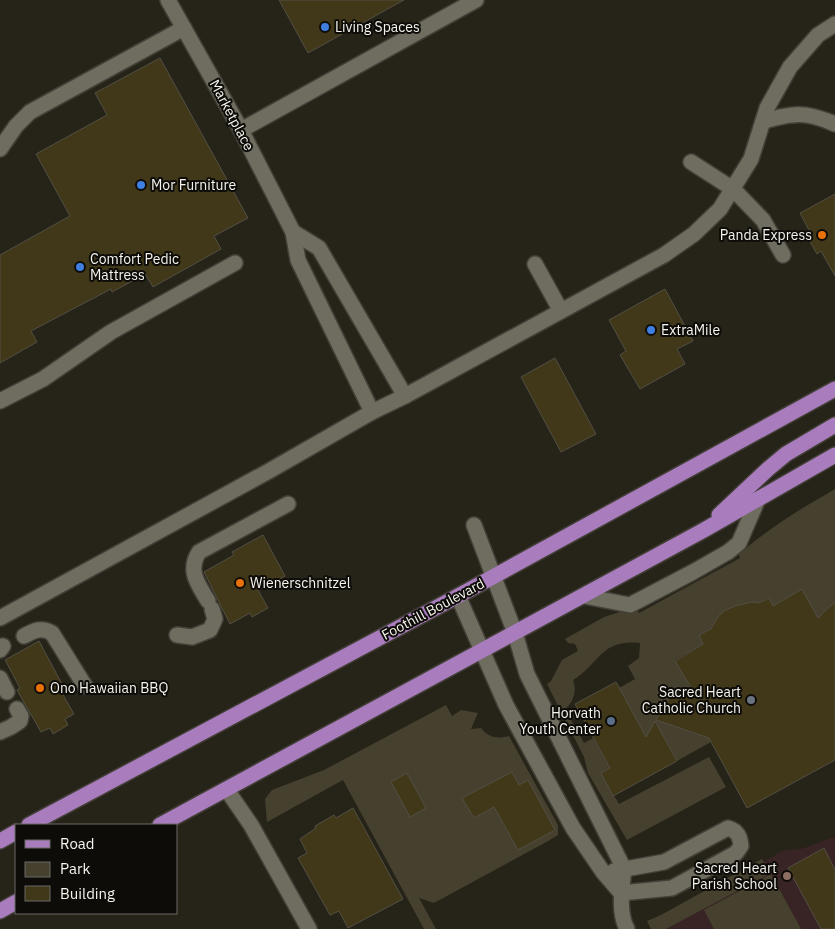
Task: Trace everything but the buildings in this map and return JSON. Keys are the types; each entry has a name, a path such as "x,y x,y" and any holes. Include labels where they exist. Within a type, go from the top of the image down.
{"main road":[{"name":"Foothill Boulevard","path":"31,824 458,596 835,389"},
{"path":"704,530 786,454 835,425"},
{"path":"162,824 584,596 835,455"},
{"path":"0,841 15,833"},
{"path":"0,911 15,903"}],"lane":[{"name":"Marketplace","path":"168,0 240,130 293,232 298,260 372,412"},
{"path":"240,130 476,0"},
{"path":"0,618 269,471 372,412 405,396 664,255 694,234 720,209 751,158 767,108 790,67 818,35 835,24"},
{"path":"0,149 16,126 30,112 184,28"},
{"path":"764,121 789,114 805,113 835,124"},
{"path":"691,162 733,189 763,220 783,255"},
{"path":"293,232 319,248 405,396"},
{"path":"0,401 43,379 111,332 235,263"},
{"path":"535,264 560,311"},
{"path":"584,596 630,605 728,552 738,543 758,499"},
{"path":"177,636 192,637 210,630 215,619 193,570 194,561 199,552 288,504"},
{"path":"474,525 515,633 526,674 624,869 621,893 624,923 627,929"},
{"path":"458,596 506,705 573,828 603,872 621,893"},
{"path":"24,636 37,629 45,629 52,633 85,686"},
{"path":"0,678 7,692"},
{"path":"0,732 20,721 17,709"},
{"path":"227,790 250,825 309,929"},
{"path":"603,872 664,862 728,828 734,830 740,837 741,846 736,853 672,888 621,893"}],"shaded area":[{"name":"Sacred Heart Parish School","path":"835,837 835,929 666,929 700,911 695,901 784,850 801,849"}],"green space":[{"path":"835,489 835,606 831,606 818,618 802,590 773,606 768,598 759,603 752,602 735,606 724,611 717,618 711,629 699,635 703,644 675,660 690,686 687,691 673,692 663,709 674,716 670,724 709,738 711,742 677,761 664,737 650,744 619,688 635,679 628,666 639,658 640,643 616,645 608,649 573,680 574,696 571,703 565,709 584,743 593,738 610,768 601,773 619,804 709,757 726,787 627,840 588,773 584,757 547,684 551,681 562,660 578,651 575,644 568,643 565,639 604,617 635,607 639,613 740,558 739,554 762,535"},
{"path":"446,705 452,716 461,710 478,713 471,729 481,728 493,737 509,736 558,825 558,835 434,903 419,898 436,929 424,929 343,780 267,822 265,799 272,790 324,770"},
{"path":"762,859 771,873 666,929 651,929 647,921"},
{"path":"771,874 801,929 714,929 704,910"}],"place":[{"name":"Living Spaces","path":"325,27"},
{"name":"Mor Furniture","path":"141,185"},
{"name":"Panda Express","path":"822,235"},
{"name":"Comfort Pedic Mattress","path":"80,267"},
{"name":"ExtraMile","path":"651,330"},
{"name":"Wienerschnitzel","path":"240,583"},
{"name":"Ono Hawaiian BBQ","path":"40,688"},
{"name":"Sacred Heart Catholic Church","path":"751,700"},
{"name":"Horvath Youth Center","path":"611,721"},
{"name":"Sacred Heart Parish School","path":"787,876"}]}
